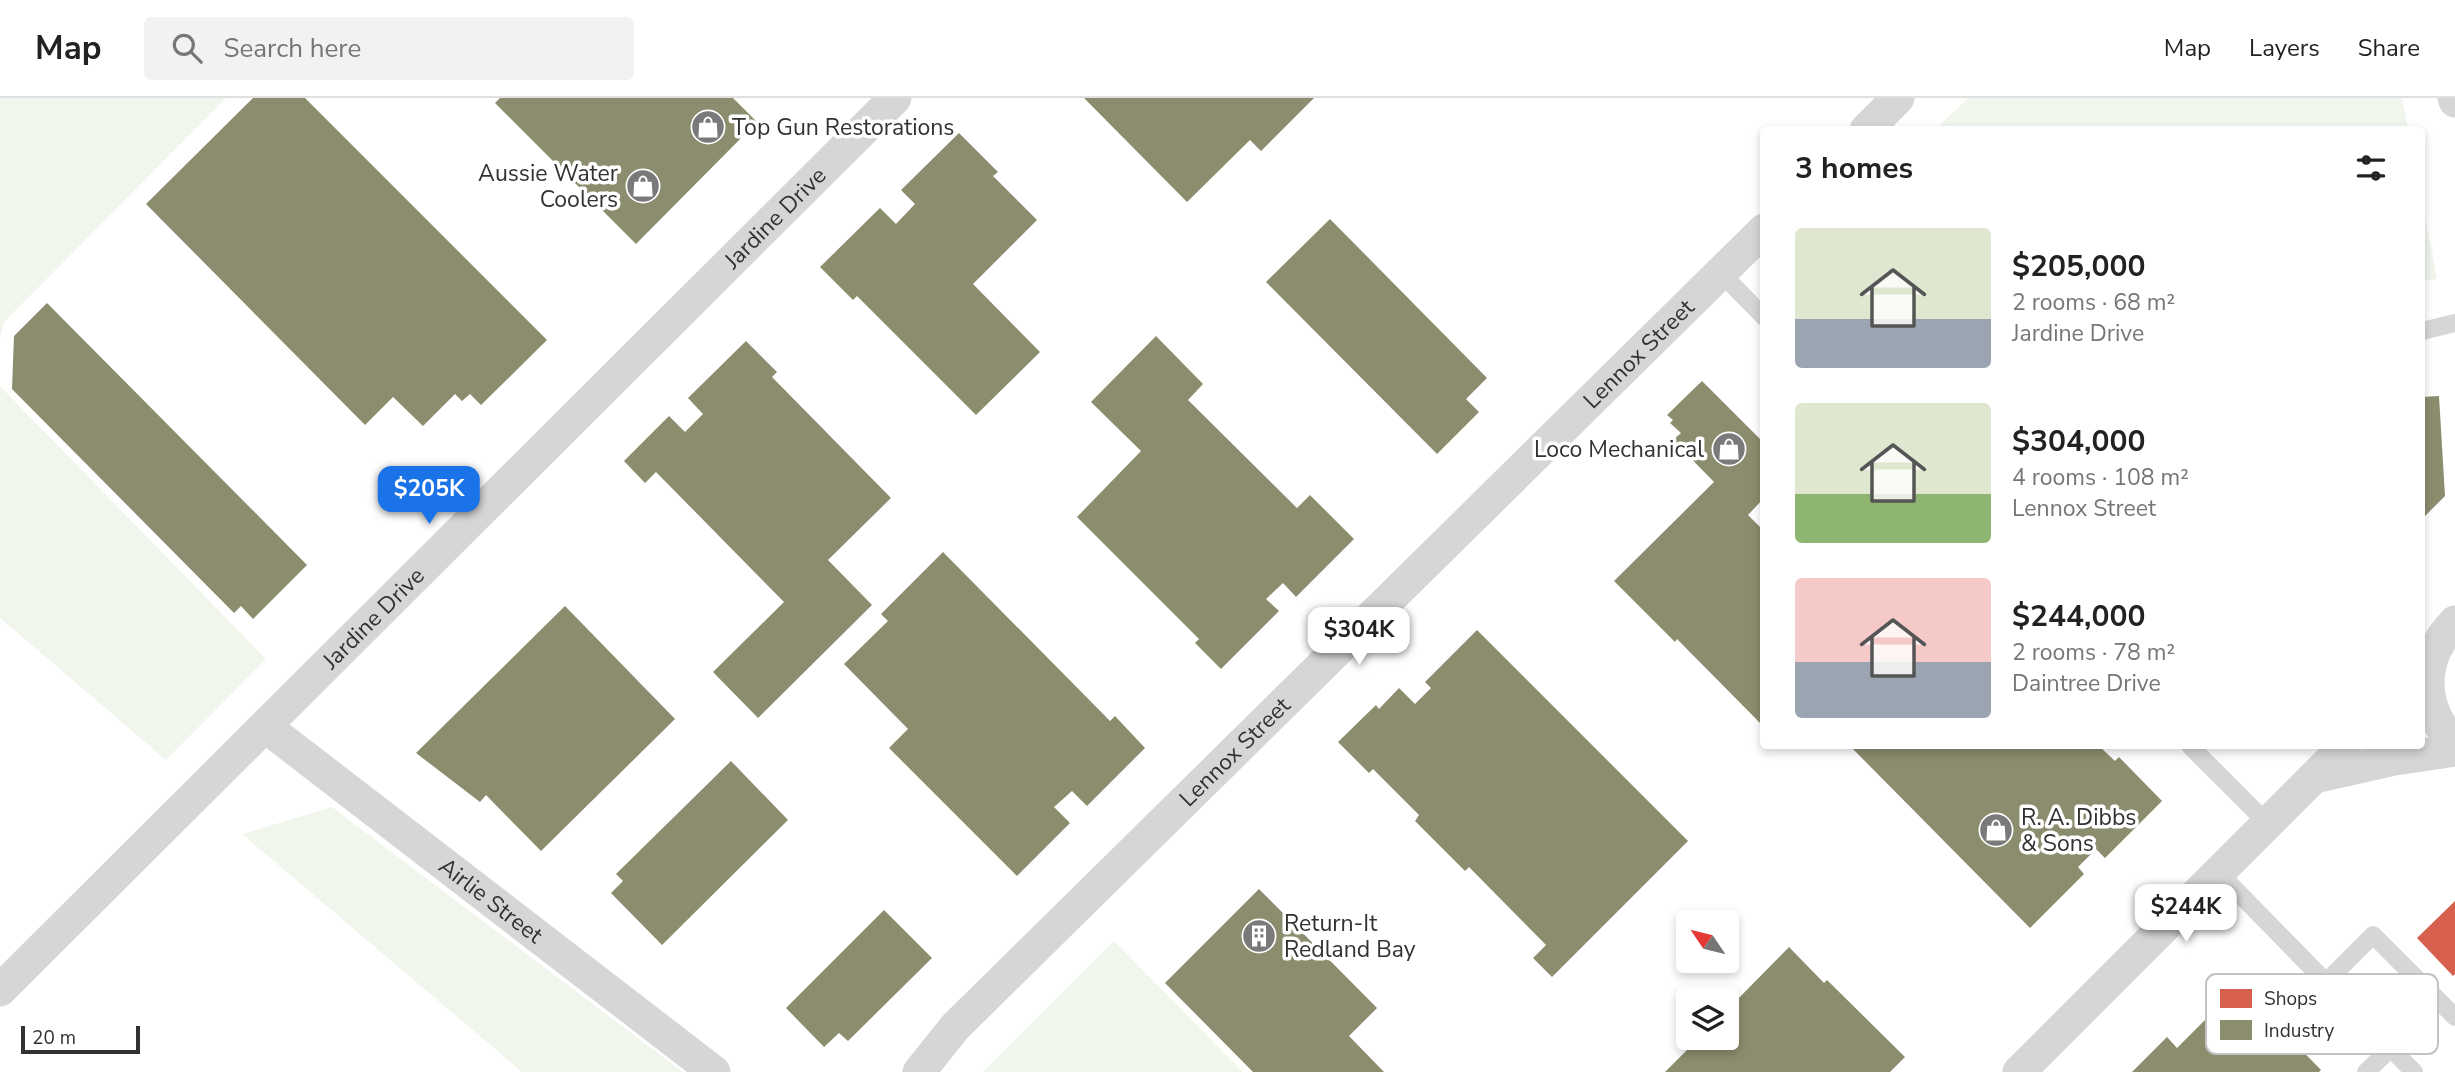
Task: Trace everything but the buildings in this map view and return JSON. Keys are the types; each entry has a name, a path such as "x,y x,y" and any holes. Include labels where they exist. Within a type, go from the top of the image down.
{"street":[{"name":"Jardine Drive","path":"0,990 895,98"},
{"path":"1870,126 1898,98"},
{"name":"Lennox Street","path":"919,1072 965,1018 1760,234"},
{"path":"2455,622 2444,634 2432,655 2425,681 2431,706 2442,730 2455,744"},
{"name":"Airlie Street","path":"266,727 715,1072"},
{"path":"2019,1072 2342,749"},
{"path":"2315,777 2395,759 2455,750"}],"lane":[{"path":"1721,273 1760,313"},
{"path":"2425,330 2455,323"},
{"path":"2193,749 2268,824"},
{"path":"2219,873 2318,974"},
{"path":"2334,974 2374,934 2413,974"},
{"path":"2438,1000 2455,1017"},
{"path":"2366,1072 2385,1054"},
{"path":"2397,1054 2414,1072"}],"shaded area":[{"path":"0,98 226,98 4,322 0,339"},
{"path":"1968,98 2402,98 2407,126 1939,126"},
{"path":"2425,216 2437,279 2425,281"},
{"path":"0,386 266,659 166,760 0,618"},
{"path":"332,807 683,1072 522,1072 242,834"},
{"path":"1114,941 1243,1072 983,1072"}],"place":[{"name":"Top Gun Restorations","path":"708,127"},
{"name":"Aussie Water Coolers","path":"643,186"},
{"name":"Loco Mechanical","path":"1729,449"},
{"name":"R. A. Dibbs & Sons","path":"1996,830"},
{"name":"Return-It Redland Bay","path":"1259,936"}]}
